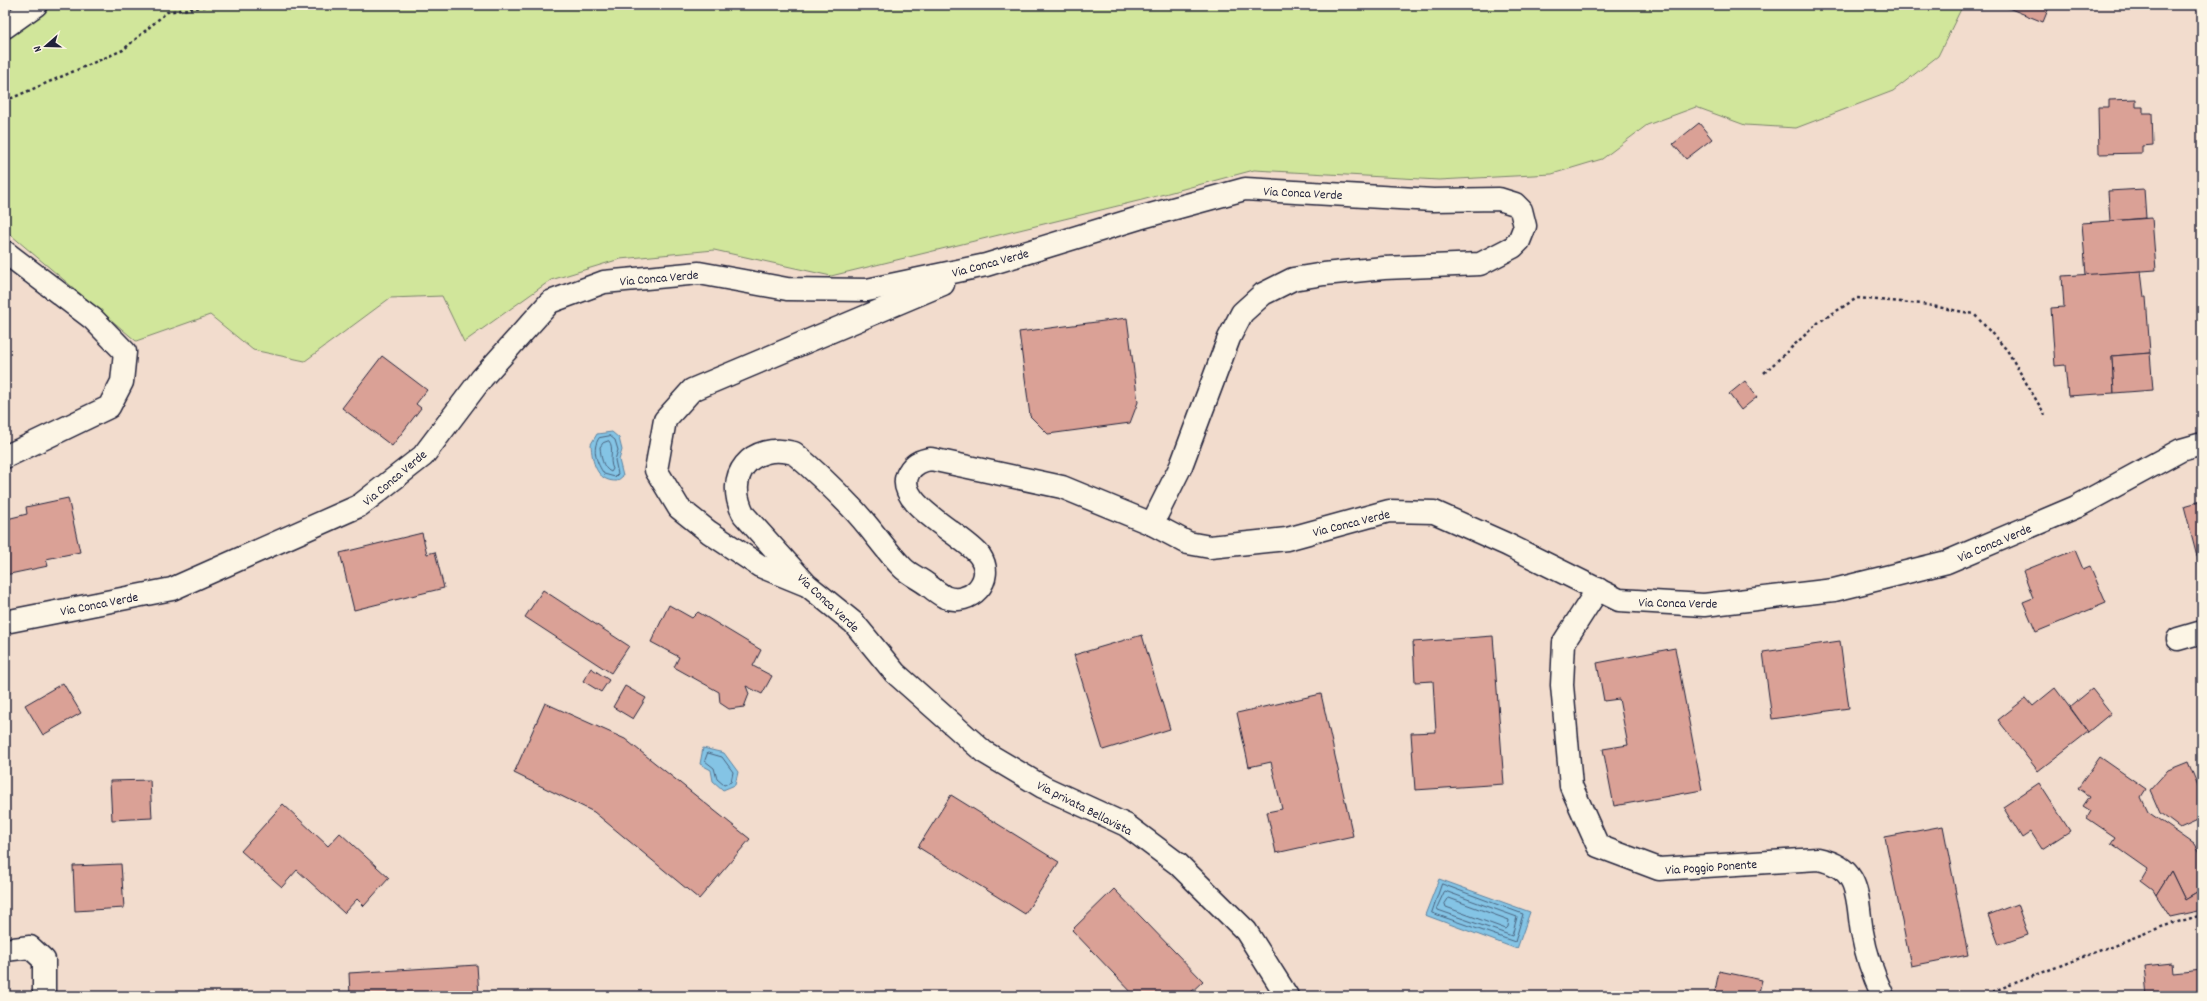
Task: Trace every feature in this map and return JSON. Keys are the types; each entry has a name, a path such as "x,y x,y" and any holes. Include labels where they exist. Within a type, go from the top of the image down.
{"street":[{"path":"5,27 36,5"},
{"name":"Via Conca Verde","path":"5,622 172,589 359,506 423,456 482,378 550,302 604,282 699,273 787,289 867,290 986,265 1139,218 1245,189 1433,200 1500,199 1515,204 1521,210 1525,226 1520,241 1513,247 1480,264 1384,268 1324,274 1293,279 1263,294 1242,313 1229,338 1181,466 1152,524"},
{"path":"5,252 93,319 125,352 122,382 109,407 5,457"},
{"path":"807,585 760,566 709,532 679,508 656,470 664,420 692,390 986,265"},
{"name":"Via Conca Verde","path":"895,673 854,623 807,585 744,515 738,503 736,489 738,476 750,459 768,450 781,449 794,453 852,508 903,568 944,596 953,599 962,600 978,591 984,579 984,565 975,550 910,497 905,482 907,474 917,463 924,460 931,459 1062,487 1152,524 1188,543 1210,547 1287,538 1389,511 1434,512 1506,544 1619,600 1704,605 1834,590 1946,562 2076,507 2181,450 2202,444"},
{"name":"Via Poggio Ponente","path":"1598,590 1564,642 1562,685 1571,786 1598,846 1658,869 1818,859 1832,862 1843,868 1851,878 1857,890 1862,932 1868,960 1882,996"},
{"path":"2178,639 2202,632"},
{"name":"Via privata Bellavista","path":"895,673 984,752 1043,787 1126,825 1178,864 1246,931 1287,996"},
{"path":"5,950 30,947 44,960 44,996"}],"path":[{"path":"5,101 123,50 167,12 216,5"},
{"path":"1764,372 1819,322 1857,298 1922,304 1974,314 2007,350 2045,415"},
{"path":"1981,996 2164,926 2202,915"}],"green space":[{"path":"5,5 1963,5 1938,56 1893,91 1796,128 1745,125 1696,107 1647,125 1602,159 1552,174 1439,180 1254,170 1142,200 831,276 714,250 620,259 551,280 464,342 442,296 390,298 305,361 253,350 210,315 136,341 5,230"}],"water":[{"path":"612,432 619,438 622,450 619,460 623,476 617,481 604,478 596,469 591,444 597,434"},
{"path":"703,748 724,753 738,772 735,785 723,790 713,781 711,770 700,764"},
{"path":"1439,879 1530,912 1517,949 1425,915"}],"building":[{"path":"2001,5 2050,5 2043,22"},
{"path":"2136,99 2136,107 2143,107 2143,113 2152,113 2153,145 2142,146 2142,153 2099,154 2098,107 2109,107 2109,100"},
{"path":"1699,123 1712,139 1686,159 1673,144"},
{"path":"2144,189 2146,218 2110,221 2108,191"},
{"path":"2152,218 2156,270 2086,275 2082,223"},
{"path":"2141,271 2144,297 2146,297 2150,353 2112,356 2114,393 2068,396 2065,365 2055,366 2051,308 2064,307 2062,276"},
{"path":"1127,318 1138,402 1130,423 1048,434 1030,416 1019,332"},
{"path":"2150,353 2153,390 2114,393 2112,356"},
{"path":"382,356 427,390 416,404 421,408 392,446 342,408"},
{"path":"1745,381 1757,397 1741,410 1729,394"},
{"path":"68,498 80,552 46,559 48,566 5,575 5,525 8,524 7,519 27,514 26,507"},
{"path":"2202,501 2202,575 2184,506"},
{"path":"422,533 427,554 435,552 444,588 354,610 340,553"},
{"path":"2075,550 2083,569 2090,566 2106,603 2036,632 2023,602 2033,598 2023,571"},
{"path":"543,590 629,646 611,673 525,617"},
{"path":"669,605 692,618 698,612 761,650 753,666 772,676 762,694 746,686 749,694 744,707 729,709 720,703 719,692 674,667 679,657 651,642"},
{"path":"1142,635 1170,729 1103,750 1074,655"},
{"path":"1493,636 1504,784 1415,790 1411,733 1436,732 1433,681 1415,682 1413,642"},
{"path":"1840,641 1849,708 1772,719 1763,652"},
{"path":"1675,648 1702,790 1614,806 1603,749 1628,745 1619,699 1604,701 1597,663"},
{"path":"591,668 609,680 601,692 583,681"},
{"path":"63,683 81,713 43,735 25,705"},
{"path":"625,686 646,698 633,719 613,707"},
{"path":"2055,688 2088,732 2038,771 1998,720 2026,698 2033,706"},
{"path":"2092,689 2111,713 2088,732 2070,707"},
{"path":"1321,694 1353,836 1276,853 1267,812 1282,809 1271,762 1249,767 1237,713"},
{"path":"545,703 625,739 750,839 699,899 594,812 514,773"},
{"path":"2100,757 2146,789 2141,797 2148,812 2194,844 2202,857 2202,890 2185,900 2171,871 2156,895 2153,890 2141,881 2148,869 2111,843 2115,837 2087,818 2091,811 2083,806 2090,796 2078,788"},
{"path":"2188,762 2202,795 2202,818 2180,828 2160,813 2150,790 2168,770"},
{"path":"150,780 152,818 112,820 110,781"},
{"path":"2039,783 2070,831 2042,849 2031,832 2022,838 2003,807"},
{"path":"951,795 1059,862 1025,914 918,847"},
{"path":"283,804 328,846 340,833 389,878 364,906 357,899 344,913 297,870 282,887 241,851"},
{"path":"1943,826 1968,955 1911,966 1885,837"},
{"path":"121,864 124,908 75,911 73,866"},
{"path":"2171,871 2185,900 2202,890 2202,910 2170,917 2156,895"},
{"path":"1114,889 1203,981 1187,996 1135,996 1072,930"},
{"path":"2017,904 2028,935 1999,945 1988,915"},
{"path":"2172,963 2173,972 2202,969 2202,996 2147,996 2144,966"},
{"path":"477,965 479,996 350,996 349,973"},
{"path":"1719,971 1762,980 1758,996 1714,996"}]}
